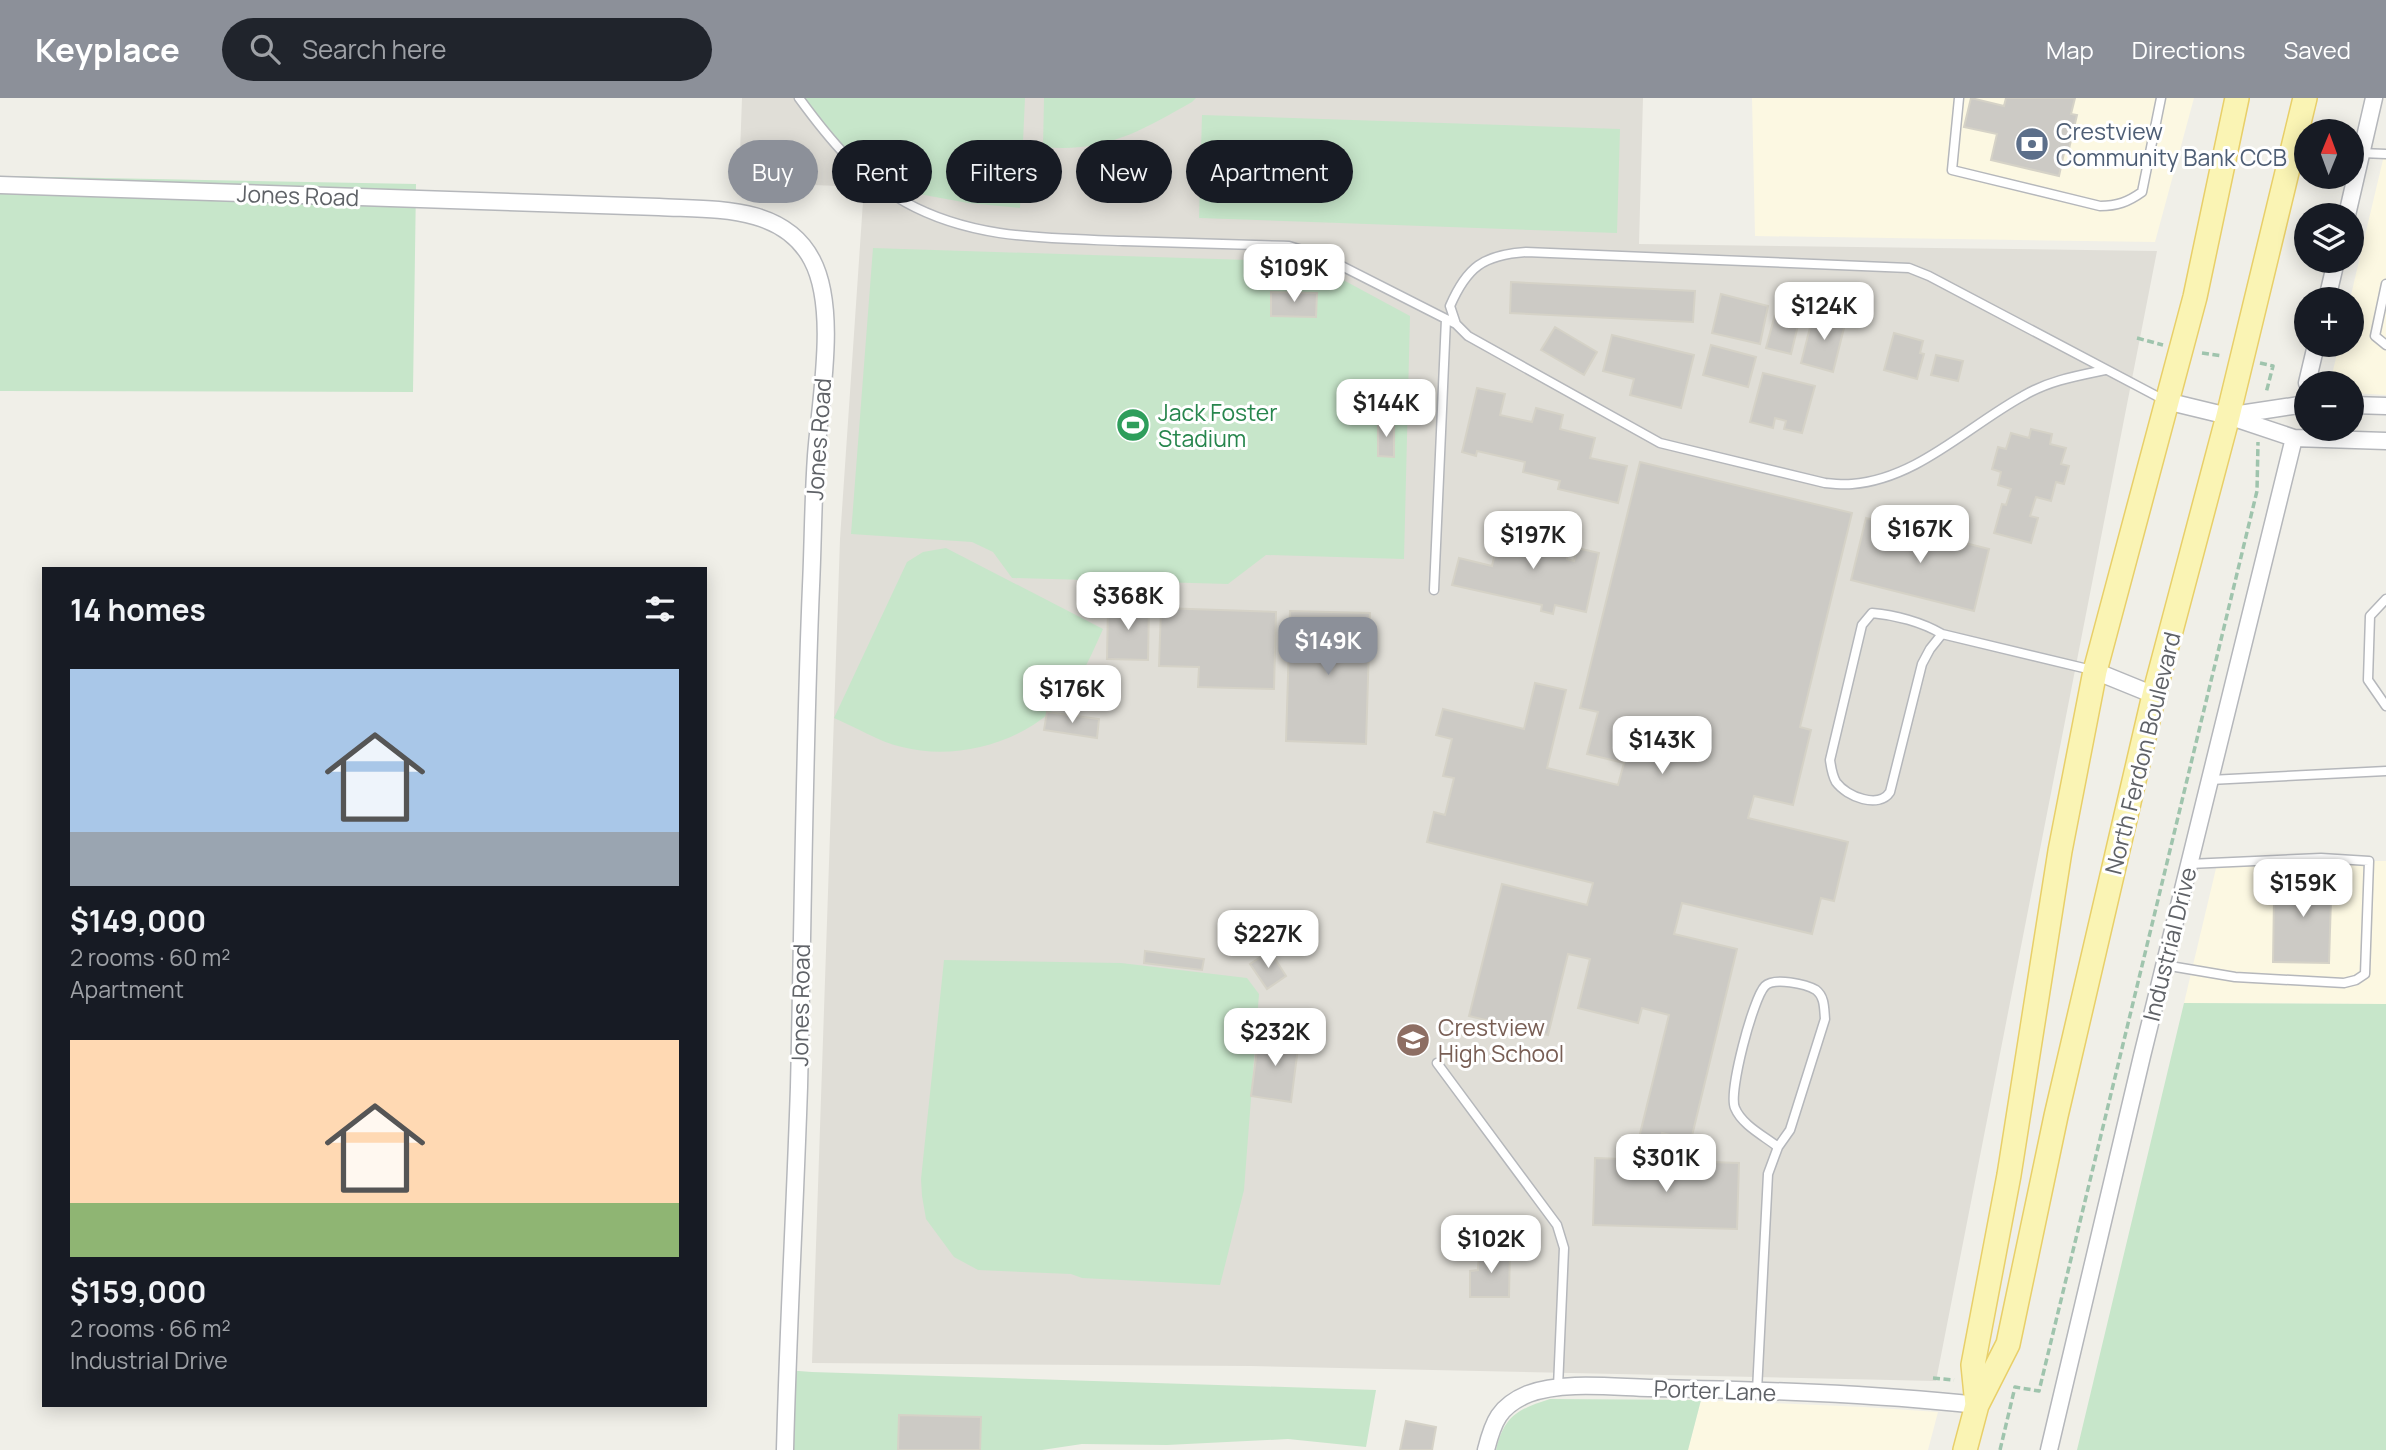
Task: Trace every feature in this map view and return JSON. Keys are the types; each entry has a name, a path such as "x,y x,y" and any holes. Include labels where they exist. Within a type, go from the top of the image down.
{"main road":[{"name":"North Ferdon Boulevard","path":"1977,1405 1972,1364 2009,1175 2060,851 2095,671 2195,297 2237,98"},
{"name":"North Ferdon Boulevard","path":"1965,1450 1977,1405 2008,1344 2056,1116 2154,695 2228,416 2305,98"}],"street":[{"path":"2364,140 2374,98"},
{"name":"Jones Road","path":"0,185 659,206 734,211 778,224 801,242 810,256 823,285 826,335 816,460 807,679 799,1088 785,1450"},
{"path":"2166,401 2228,416 2260,418 2294,407"},
{"path":"2364,405 2386,406"},
{"path":"2260,418 2294,438"},
{"name":"Industrial Drive","path":"2049,1450 2164,965 2294,438"},
{"path":"2364,440 2386,441"},
{"path":"2095,671 2154,695"},
{"name":"Porter Lane","path":"1486,1450 1492,1425 1504,1409 1528,1394 1558,1387 1757,1391 1977,1405"}],"lane":[{"path":"799,98 856,167 879,185 931,215 965,227 1027,238 1289,246 1322,256 1456,324 1468,336 1660,443 1825,483 1851,485 1879,479 1914,466 2024,395 2052,382 2105,370"},
{"path":"1959,98 1951,170 2100,206 2128,203 2141,192 2161,98"},
{"path":"2364,153 2386,154"},
{"path":"1456,324 1450,306 1460,282 1480,263 1504,254 1526,252 1909,268 2166,401"},
{"path":"2386,284 2375,336 2386,345"},
{"path":"1434,590 1446,319"},
{"path":"2386,599 2370,616 2368,680 2386,706"},
{"path":"1942,634 1922,664 1890,792 1885,799 1878,801 1850,794 1837,783 1831,771 1830,760 1862,625 1872,613 1930,627 1942,634 2095,671"},
{"path":"2210,780 2386,771"},
{"path":"2164,965 2235,977 2344,982 2357,980 2365,974 2369,861 2321,858 2189,864"},
{"path":"1757,1391 1768,1174 1778,1147 1790,1130 1825,1019 1824,1002 1816,990 1781,980 1767,983 1757,997 1732,1089 1734,1107 1744,1120 1778,1147"},
{"path":"1437,1063 1560,1231 1564,1248 1558,1387"}],"path":[{"path":"2000,1450 2015,1387 2039,1391 2258,491 2260,418 2273,366 2180,349 2137,338"}],"shaded area":[{"name":"Crestview High School","path":"742,98 1643,98 1639,244 2157,251 1936,1381 1251,1366 812,1363 840,539 863,203 932,203 932,140 832,140 832,186 818,185 818,140 740,140"},
{"path":"1752,98 2194,98 2155,242 1755,236"},
{"path":"2386,147 2386,395 2364,394 2364,371 2333,371 2336,357 2364,357 2364,287 2353,287 2356,273 2364,273 2364,240"},
{"path":"2218,860 2386,861 2386,1004 2184,1003"},
{"path":"1701,1400 1938,1412 1928,1450 1688,1450"}],"green space":[{"path":"799,98 1025,98 1023,140 946,140 946,199 932,196 932,140 837,140"},
{"path":"1044,98 1196,98 1139,131 1114,140 1076,140 1076,147 1065,148 1062,148 1062,140 1043,140"},
{"path":"1202,115 1620,129 1617,233 1199,218 1199,203 1353,203 1353,140 1201,140"},
{"path":"0,176 416,184 413,392 0,391"},
{"path":"968,203 1020,203 1020,208"},
{"name":"Jack Foster Stadium","path":"873,248 1310,262 1410,316 1404,559 1266,555 1228,584 1012,578 993,552 972,542 851,534"},
{"path":"946,548 1103,629 1077,682 1044,718 1023,731 976,748 926,751 885,742 834,718 907,562 923,552"},
{"path":"944,960 1121,963 1247,978 1259,994 1244,1190 1220,1285 978,1270 954,1257 926,1219 921,1179"},
{"path":"2184,1003 2386,1004 2386,1450 2077,1450"},
{"path":"785,1370 1376,1390 1366,1447 1288,1439 1167,1445 1082,1444 1042,1450 777,1450"},
{"path":"1550,1399 1701,1400 1688,1450 1496,1450 1503,1429 1514,1416 1529,1406"}],"building":[{"name":"Crestview Community Bank CCB","path":"1971,98 2004,106 2006,98 2075,98 2071,114 2077,115 2068,153 2064,153 2059,176 1991,160 1997,134 1964,127"},
{"path":"1511,282 1695,291 1693,322 1510,313"},
{"path":"1271,292 1317,293 1316,317 1271,316"},
{"path":"1721,294 1768,306 1760,344 1712,333"},
{"path":"1777,307 1801,313 1791,354 1766,348"},
{"path":"1814,312 1846,320 1833,372 1801,363"},
{"path":"1555,327 1597,352 1584,375 1541,350"},
{"path":"1894,333 1923,341 1920,353 1924,354 1917,379 1884,370"},
{"path":"1612,335 1694,355 1681,408 1630,395 1634,379 1603,371"},
{"path":"1711,345 1756,357 1748,387 1703,375"},
{"path":"1936,355 1963,361 1958,381 1931,375"},
{"path":"1763,373 1815,386 1802,433 1784,429 1786,421 1775,418 1773,428 1750,422"},
{"path":"1477,388 1505,394 1500,415 1532,422 1536,408 1563,415 1560,429 1595,438 1590,458 1627,466 1618,503 1558,489 1560,481 1523,472 1525,462 1477,451 1476,456 1462,452"},
{"path":"1378,421 1394,421 1394,457 1378,456"},
{"path":"2031,429 2052,434 2050,444 2066,448 2061,464 2069,466 2064,484 2056,482 2051,501 2036,497 2030,516 2038,518 2031,543 1994,533 2002,504 2006,505 2011,489 1998,485 2001,472 1992,469 1998,447 2006,449 2011,433 2029,438"},
{"path":"1640,462 1852,513 1800,727 1811,730 1793,805 1754,796 1748,818 1848,842 1834,901 1821,898 1812,934 1682,903 1674,934 1737,949 1691,1140 1662,1133 1657,1151 1637,1146 1669,1015 1642,1008 1638,1023 1578,1008 1590,959 1568,954 1548,1035 1469,1016 1502,884 1587,905 1593,883 1427,842 1434,812 1445,815 1454,778 1443,776 1452,739 1436,735 1443,709 1524,729 1535,683 1566,690 1547,768 1618,785 1624,763 1587,754 1598,712 1580,708"},
{"path":"1866,518 1989,549 1974,611 1851,580"},
{"path":"1502,524 1571,541 1567,559 1574,561 1577,548 1599,553 1586,612 1555,605 1553,614 1541,611 1542,605 1452,585 1459,558 1492,566"},
{"path":"1108,605 1149,605 1148,660 1107,659"},
{"path":"1161,608 1276,612 1274,689 1198,687 1199,667 1159,666"},
{"path":"1290,611 1370,613 1366,744 1286,741"},
{"path":"1047,712 1099,719 1097,738 1044,730"},
{"path":"2289,865 2322,866 2321,898 2331,898 2329,963 2273,962 2274,898 2288,898"},
{"path":"1145,951 1204,959 1202,970 1144,963"},
{"path":"1270,951 1286,976 1267,989 1250,964"},
{"path":"1259,1034 1299,1040 1291,1102 1251,1096"},
{"path":"1595,1158 1739,1163 1737,1229 1593,1225"},
{"path":"1510,1249 1509,1297 1470,1297 1470,1271 1478,1270 1479,1250"},
{"path":"899,1415 981,1417 980,1450 898,1450"},
{"path":"1406,1421 1436,1427 1432,1450 1400,1450"}],"place":[{"name":"Crestview Community Bank CCB","path":"2032,144"},
{"name":"Jack Foster Stadium","path":"1133,425"},
{"name":"Crestview High School","path":"1413,1040"}]}
